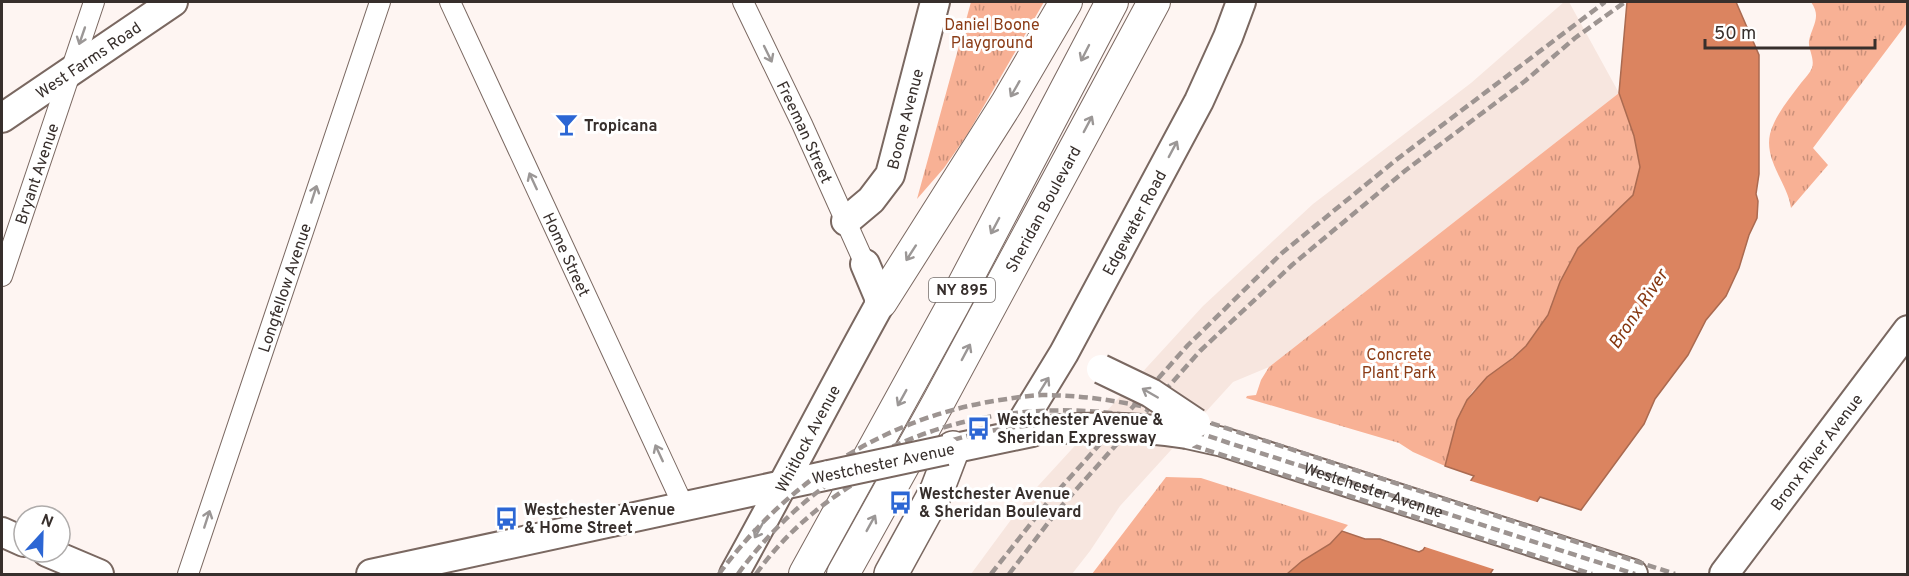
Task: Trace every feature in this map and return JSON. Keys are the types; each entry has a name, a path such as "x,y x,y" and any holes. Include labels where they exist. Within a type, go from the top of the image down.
{"highway":[{"path":"891,574 938,490 950,449"}],"main road":[{"name":"West Farms Road","path":"2,118 173,2"},
{"name":"Boone Avenue","path":"846,221 871,200 890,175 935,2"},
{"path":"881,302 1007,103 1066,2"},
{"name":"Sheridan Boulevard","path":"805,574 953,305 1112,2"},
{"name":"Sheridan Boulevard","path":"843,574 1154,2"},
{"name":"Edgewater Road","path":"1014,435 1064,353 1203,92 1241,2"},
{"path":"865,264 881,302"},
{"name":"Whitlock Avenue","path":"734,574 881,302"},
{"name":"Bronx River Avenue","path":"1724,574 1908,330"},
{"name":"Westchester Avenue","path":"1064,353 1151,393 1192,428 1223,442 1633,574"},
{"name":"Westchester Avenue","path":"371,574 1014,435 1082,428 1192,428"},
{"path":"72,563 99,574"}],"street":[{"name":"Bryant Avenue","path":"2,276 94,2"},
{"name":"Longfellow Avenue","path":"188,574 380,2"},
{"name":"Home Street","path":"450,2 684,507"},
{"name":"Freeman Street","path":"743,2 802,124 865,264"}],"shaded area":[{"path":"1564,2 1569,2 1619,93 1269,367 1233,382 1120,506 1072,574 971,574 1027,498 1203,306 1313,204 1471,83"}],"green space":[{"name":"Daniel Boone Playground","path":"971,2 1044,2 967,135 944,168 917,199"},
{"path":"1811,2 1907,2 1907,23 1813,148 1828,165 1791,208 1786,190 1773,163 1769,144 1772,127 1779,113 1812,68 1809,41 1816,12"},
{"name":"Concrete Plant Park","path":"1619,93 1634,136 1640,167 1633,195 1578,248 1560,282 1548,315 1526,346 1473,391 1466,401 1458,419 1445,466 1399,443 1246,398 1256,395 1269,367"},
{"path":"1166,477 1201,478 1348,525 1330,544 1302,561 1287,574 1092,574"}],"water":[{"name":"Bronx River","path":"1627,2 1736,2 1759,55 1757,218 1726,296 1706,320 1688,355 1655,399 1644,424 1581,510 1540,497 1490,574 1287,574 1302,561 1330,544 1342,531 1365,539 1380,539 1419,552 1423,550 1474,476 1445,466 1457,420 1467,400 1487,377 1526,346 1548,315 1560,282 1578,248 1633,195 1640,167 1634,136 1619,93"}],"pier":[{"path":"1468,480 1540,503 1496,570 1422,546"}],"railway":[{"path":"1131,409 1188,345 1282,253 1396,160 1605,2"},
{"path":"1146,412 1200,351 1292,265 1406,170 1525,81 1575,38 1625,2"},
{"path":"719,574 773,512 804,485 872,441 948,411 988,402 1042,395 1101,399 1195,418 1675,574"},
{"path":"738,574 773,532 812,496 855,466 902,443 951,425 1003,415 1056,410 1111,413 1200,433 1635,574"},
{"path":"756,574 785,539 818,509 856,483 896,461 939,444 983,432 1028,426 1073,424 1115,428 1185,443 1592,574"},
{"path":"991,574 1047,503 1117,425"},
{"path":"1009,574 1058,510 1132,427"}],"place":[{"name":"Tropicana","path":"566,125"},
{"name":"Westchester Avenue & Sheridan Expressway","path":"979,428"},
{"name":"Westchester Avenue & Sheridan Boulevard","path":"901,502"},
{"name":"Westchester Avenue & Home Street","path":"506,518"}]}
